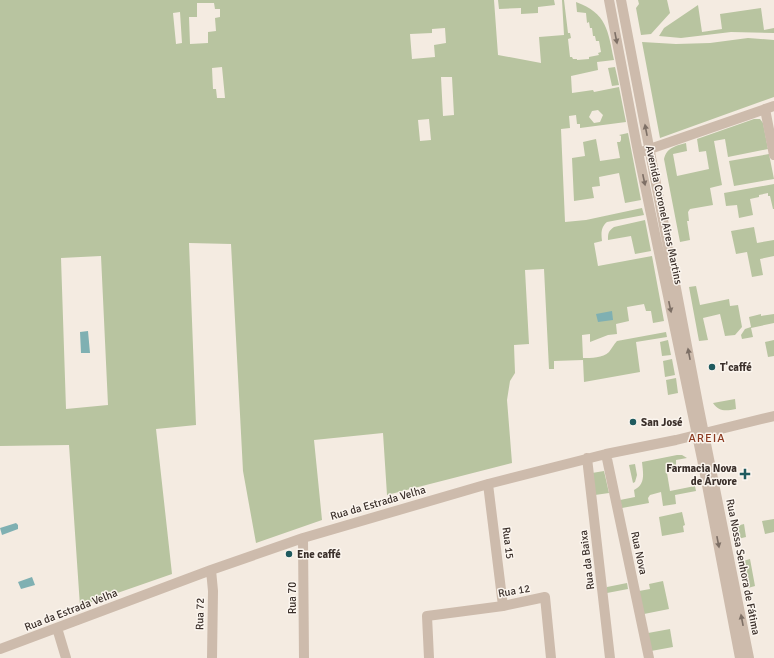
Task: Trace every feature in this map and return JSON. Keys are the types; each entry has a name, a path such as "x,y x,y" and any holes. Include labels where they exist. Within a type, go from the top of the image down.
{"street":[{"name":"Avenida Coronel Aires Martins","path":"609,0 638,152 701,434"},
{"name":"Avenida Coronel Aires Martins","path":"622,0 701,434"},
{"path":"638,152 650,150 769,107 774,155"},
{"name":"Rua da Estrada Velha","path":"0,649 211,570 303,538 488,484 587,458 701,434 774,416"},
{"name":"Rua Nossa Senhora de Fátima","path":"701,434 740,658"},
{"name":"Rua Nossa Senhora de Fátima","path":"701,434 749,658"},
{"name":"Rua Nova","path":"606,454 649,658"},
{"name":"Rua da Baixa","path":"587,458 610,658"},
{"name":"Rua 15","path":"488,484 504,606"},
{"name":"Rua 70","path":"303,538 304,658"},
{"name":"Rua 72","path":"211,570 213,591 212,658"},
{"name":"Rua 12","path":"429,658 427,616 504,606 546,597 551,658"},
{"path":"57,628 66,658"}],"green space":[{"path":"0,0 494,0 498,55 541,63 539,37 564,35 562,0 564,0 568,33 570,33 571,38 568,39 570,57 573,59 589,59 589,57 599,55 598,53 601,52 599,41 596,41 589,22 587,23 586,13 577,12 576,2 586,6 600,18 608,32 614,60 597,62 598,70 571,76 572,93 593,90 594,92 619,87 626,122 580,128 580,124 577,124 576,115 569,116 570,128 561,129 565,222 586,220 642,208 644,215 607,222 605,224 602,230 602,241 594,243 598,266 652,256 664,321 653,323 651,311 646,311 644,304 627,307 629,321 616,324 617,334 608,335 590,342 590,334 582,335 583,358 590,358 600,357 606,354 617,341 666,332 667,337 636,342 640,372 584,382 583,360 554,361 554,369 549,369 544,269 525,270 529,344 514,345 515,373 510,381 507,400 512,463 387,495 383,433 314,440 322,520 256,543 243,471 231,244 189,243 196,425 156,429 172,574 80,606 69,445 0,446","holes":["197,3 214,3 215,9 220,9 220,17 215,18 216,31 208,32 208,43 190,44 189,17 197,17","180,12 182,43 176,44 173,13","445,28 446,43 434,45 435,57 412,59 410,34 432,33 432,29","222,67 225,98 217,98 216,89 213,89 212,68","441,77 452,77 454,115 443,116","598,110 603,115 600,122 594,123 589,117 592,111","429,119 431,140 420,141 418,120","101,256 108,405 66,409 61,258"]},
{"path":"498,0 554,0 555,5 538,7 538,13 521,14 521,8 499,9"},
{"path":"638,0 667,0 670,13 651,34 641,35 636,8 639,4"},
{"path":"698,5 702,32 722,29 720,14 761,8 764,30 774,28 774,33 731,32 681,38 659,36 664,28"},
{"path":"748,38 774,40 774,97 660,138 642,42 676,44 710,43"},
{"path":"615,67 619,85 612,86 608,68"},
{"path":"754,119 760,119 763,123 768,149 728,157 725,139 714,141 722,185 710,188 713,205 690,209 688,212 689,221 687,221 690,240 680,242 664,159 665,155 670,149 686,143 687,151 673,154 677,176 709,169 706,151 699,152 697,139"},
{"path":"628,133 641,200 625,203 619,173 599,177 600,186 592,187 594,198 574,201 572,158 585,156 583,142 596,139 600,161 620,158 617,142 620,142 621,140 621,136 619,135"},
{"path":"769,154 774,179 734,186 729,161"},
{"path":"774,184 774,209 768,193 750,199 753,215 739,218 737,205 726,206 724,193"},
{"path":"645,220 651,251 635,254 631,236 608,240 609,233 614,227"},
{"path":"754,227 757,243 774,240 774,256 760,259 763,275 752,277 747,252 736,254 731,231"},
{"path":"696,286 700,305 729,299 730,306 738,305 742,327 735,335 725,336 720,314 703,318 708,340 699,341 689,287"},
{"path":"761,314 761,316 774,314 774,323 751,328 753,337 742,339 741,335 745,329 751,327 749,317"},
{"path":"668,340 671,355 662,356 660,342"},
{"path":"774,340 774,356 768,357 765,342"},
{"path":"672,359 675,375 665,377 663,361"},
{"path":"676,378 678,393 668,395 666,380"},
{"path":"735,399 736,409 732,410 720,409 713,403"},
{"path":"682,455 687,458 676,460 676,465 666,467 670,491 695,486 696,491 675,495 676,504 663,506 661,492 650,495 648,498 649,503 622,508 620,500 635,497 634,490 638,488 642,481 642,462"},
{"path":"635,464 637,475 635,482 633,483 629,465"},
{"path":"604,471 609,493 595,495 592,473"},
{"path":"682,512 685,525 683,526 684,532 662,536 659,517"},
{"path":"774,519 774,532 765,534 762,521"},
{"path":"744,524 746,537 738,539 736,526"},
{"path":"750,559 755,586 748,588 743,561"},
{"path":"663,581 669,609 644,614 639,591 650,589 649,584"},
{"path":"627,583 628,589 607,593 607,587"},
{"path":"670,629 673,647 651,651 648,633"}],"water":[{"path":"612,311 613,320 598,322 596,314"},
{"path":"88,331 90,353 81,353 80,332"},
{"path":"16,523 18,525 18,529 2,535 0,528"},
{"path":"32,577 35,585 21,589 18,582"}],"place":[{"name":"T'caffé","path":"712,367"},
{"name":"San José","path":"633,422"},
{"name":"Farmacia Nova de Árvore","path":"745,474"},
{"name":"Ene caffé","path":"289,554"}],"district":[{"name":"AREIA","path":"707,438"}]}
